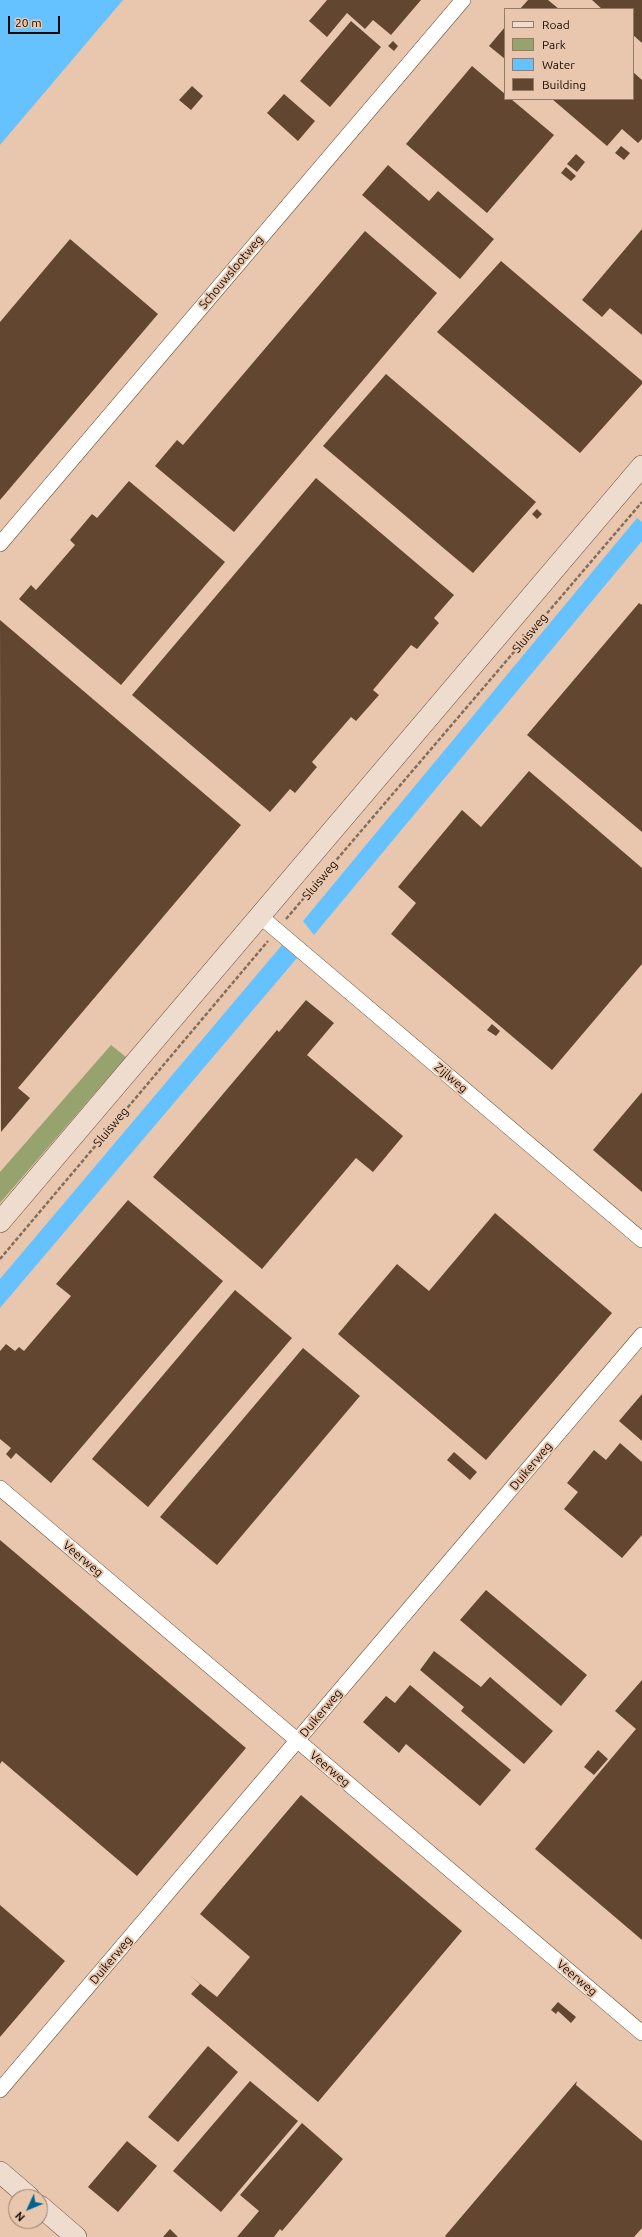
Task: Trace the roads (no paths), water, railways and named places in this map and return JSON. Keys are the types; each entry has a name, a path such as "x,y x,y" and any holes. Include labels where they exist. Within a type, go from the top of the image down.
{"street":[{"name":"Schouwslootweg","path":"0,544 463,0"},
{"name":"Sluisweg","path":"0,1222 639,474"},
{"name":"Zijlweg","path":"260,916 642,1240"},
{"name":"Duikerweg","path":"0,2090 642,1335"},
{"name":"Veerweg","path":"0,1488 642,2033"},
{"path":"0,2172 20,2189"},
{"path":"48,2213 76,2237"}],"water":[{"path":"0,0 123,0 0,145"},
{"path":"637,518 642,522 642,541 314,935 303,921"},
{"path":"282,945 297,958 0,1308 0,1279"}]}
